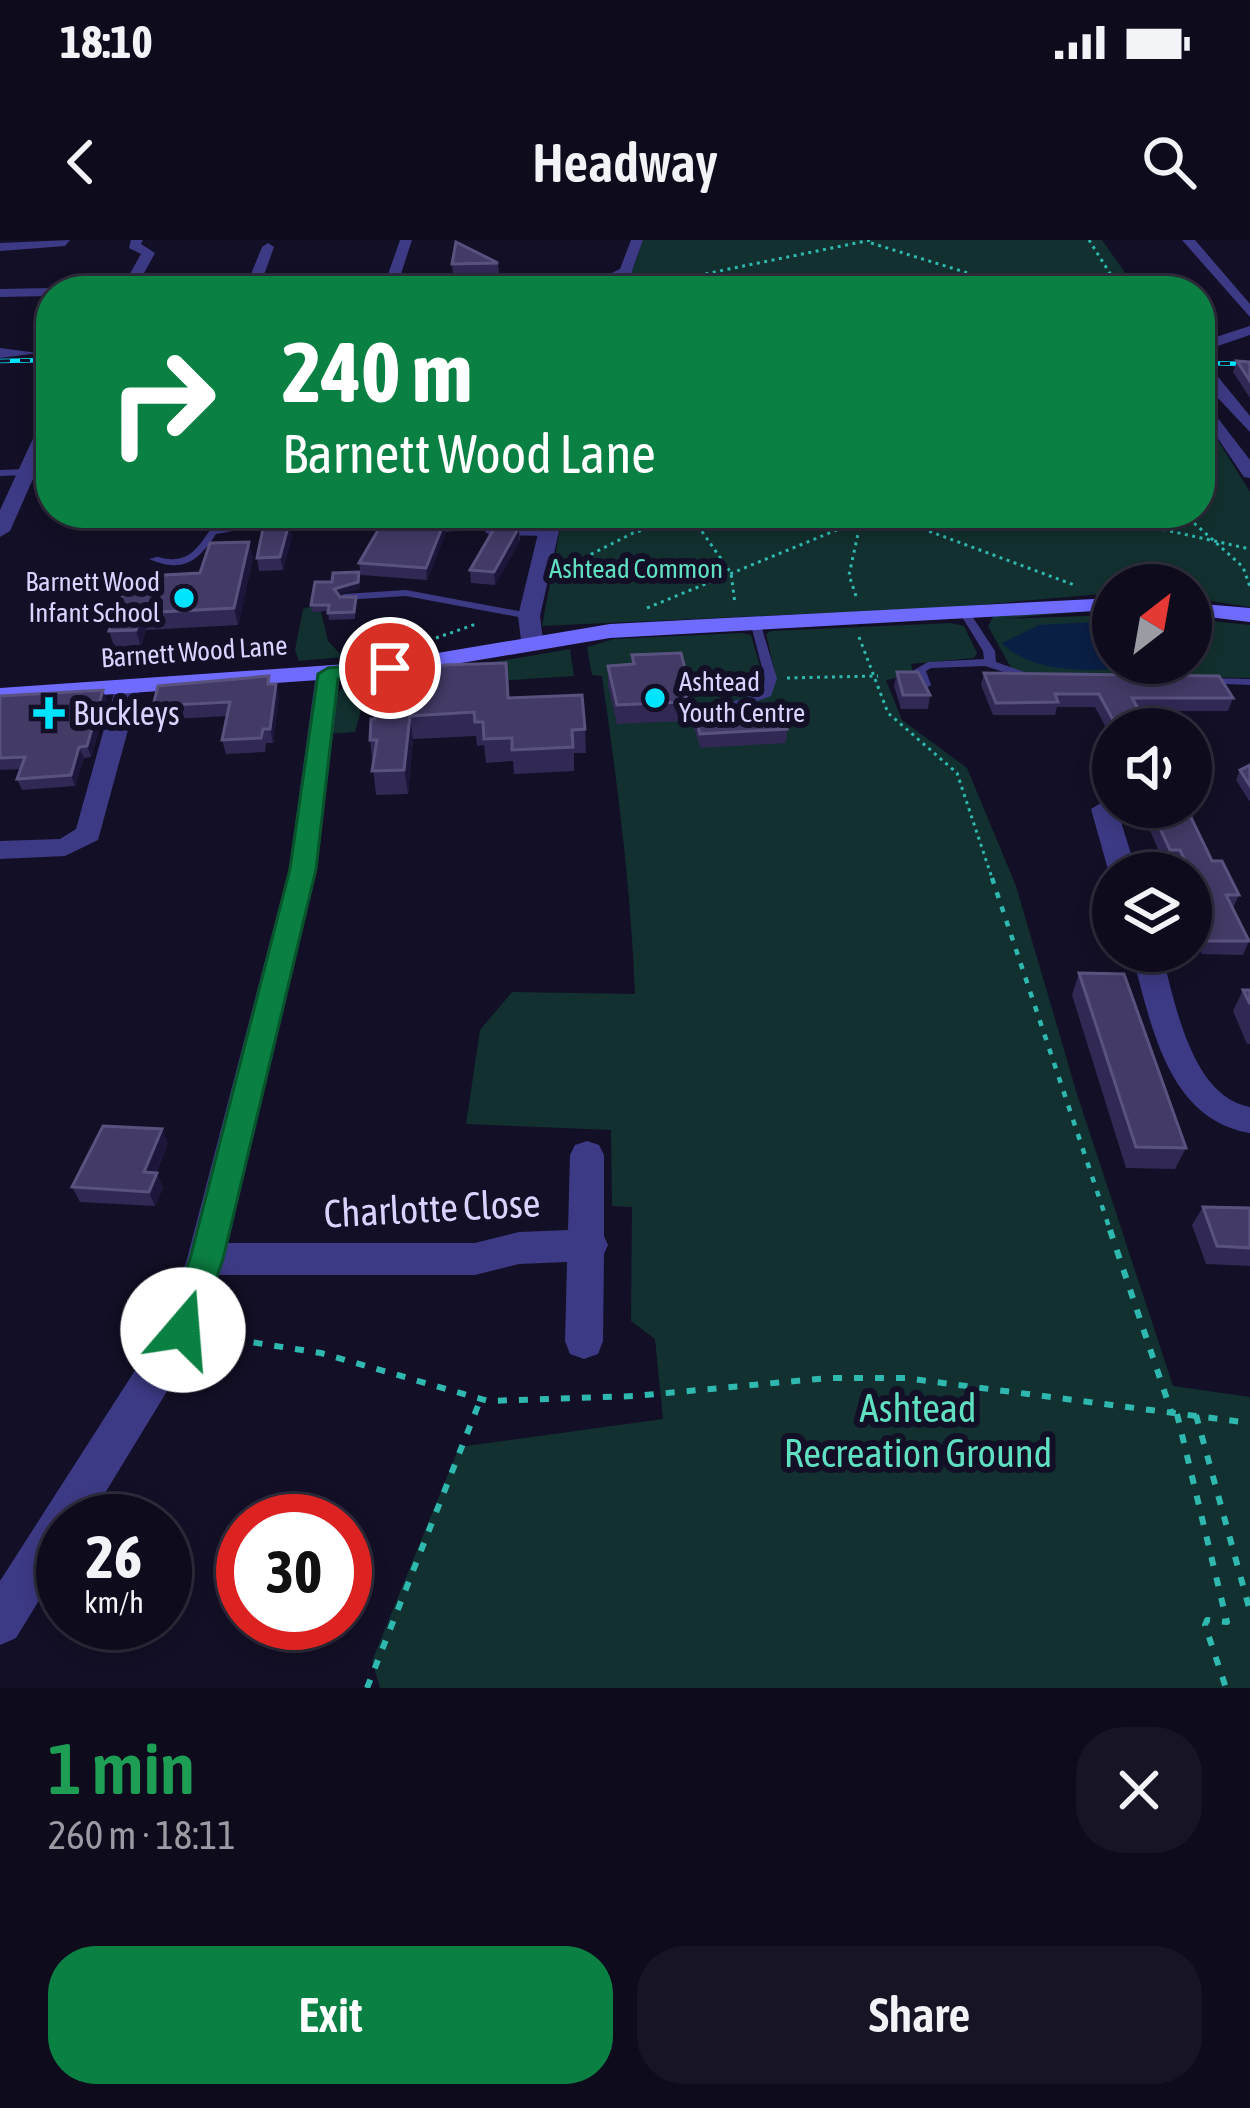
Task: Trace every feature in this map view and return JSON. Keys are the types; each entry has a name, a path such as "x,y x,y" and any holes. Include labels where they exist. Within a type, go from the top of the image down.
{"street":[{"path":"136,276 148,254 134,245 137,240"},
{"path":"394,276 406,240"},
{"path":"615,276 626,271 637,240"},
{"path":"1188,240 1250,313"},
{"path":"0,247 65,242"},
{"path":"257,276 268,247"},
{"path":"0,293 36,292"},
{"path":"1215,342 1250,330"},
{"path":"0,353 30,352"},
{"path":"1215,381 1243,409 1250,427"},
{"path":"1215,422 1250,472"},
{"path":"0,531 36,451"},
{"path":"531,628 550,528"},
{"name":"Barnett Wood Lane","path":"0,695 328,674 531,628 610,631 1092,605"},
{"path":"1212,611 1250,616"},
{"path":"0,1622 183,1330 206,1259 303,869 328,674"},
{"path":"0,850 65,847 88,834 128,686"},
{"path":"1153,972 1183,1063 1204,1100 1221,1117 1250,1120"},
{"name":"Charlotte Close","path":"584,1341 590,1245 587,1155"},
{"name":"Charlotte Close","path":"206,1259 475,1258 519,1248 590,1245"}],"lane":[{"path":"0,473 26,472"},
{"path":"154,559 191,562 203,556 213,532 235,528"},
{"path":"490,532 517,528"},
{"path":"344,597 406,593 531,628"},
{"path":"964,613 989,651 989,662"},
{"path":"690,720 767,694 771,679 756,625"},
{"path":"925,685 920,670 928,665 989,662 1001,672 1053,677"},
{"path":"1212,681 1250,682"}],"path":[{"path":"712,276 867,240 979,276"},
{"path":"1089,240 1112,276"},
{"path":"538,582 649,528"},
{"path":"699,528 731,573 735,604 756,625"},
{"path":"610,631 611,622 841,528"},
{"path":"859,528 849,575 856,615 888,713 957,773 1174,1412 1227,1622 1208,1620 1205,1625 1226,1688"},
{"path":"919,528 1082,589"},
{"path":"1148,528 1250,549"},
{"path":"1200,528 1243,567 1250,587"},
{"path":"771,679 878,676"},
{"path":"183,1330 321,1353 481,1398 634,1396 827,1378 905,1378 1250,1423"},
{"path":"367,1688 481,1398"},
{"path":"1196,1415 1250,1611"}],"green space":[{"path":"643,240 1102,240 1127,276 619,276 634,267"},
{"name":"Ashtead Common","path":"1215,435 1250,492 1250,607 1212,601 1212,564 1092,564 1092,595 955,607 542,626 560,528 1215,528"},
{"path":"313,606 321,612 328,641 343,657 299,661 295,650 303,609"},
{"path":"1092,610 1000,619 1092,616 1092,675 1029,674 1011,668 988,626 994,615"},
{"path":"1212,621 1250,625 1250,678 1212,677"},
{"name":"Ashtead Recreation Ground","path":"964,626 977,653 974,658 911,664 914,674 886,680 902,720 967,768 1016,886 1077,1094 1173,1386 1250,1397 1250,1688 380,1688 372,1661 459,1447 663,1419 655,1339 631,1321 632,1207 612,1206 611,1130 466,1124 480,1030 512,992 635,994 627,874 608,716 602,676 592,675 587,647 614,639 741,633 751,635 762,673 775,673 766,634 771,631"},
{"name":"Ashtead Common","path":"570,649 574,676 383,688 362,706 355,732 328,734 336,692 344,688"}],"water":[{"path":"1092,622 1092,670 1038,664 1002,643 1039,625"}],"building":[{"path":"456,242 498,263 452,264"},
{"path":"1237,361 1250,362 1250,381"},
{"path":"263,528 288,528 280,557 257,558"},
{"path":"379,528 442,528 426,568 359,563"},
{"path":"494,528 518,528 494,572 470,570"},
{"path":"249,542 234,608 141,613 136,630 109,631 128,577 200,573 210,543"},
{"path":"359,572 358,582 334,589 340,597 356,597 354,612 328,613 329,605 311,605 315,582 332,582 333,573"},
{"path":"681,653 691,692 682,702 617,705 608,666 634,664 632,655"},
{"path":"506,663 508,698 582,695 585,729 572,730 573,747 512,750 512,738 484,739 483,722 475,722 474,712 410,716 404,770 372,771 377,740 370,740 371,719 375,719 378,678 393,686 400,673 432,671 444,665"},
{"path":"897,672 918,672 930,695 903,695"},
{"path":"984,673 1092,674 1092,684 1212,684 1212,676 1219,676 1233,698 1132,698 1138,708 1107,708 1099,694 1055,694 1058,702 996,703"},
{"path":"269,676 268,684 276,684 270,729 263,729 261,738 222,740 230,702 153,706 158,686"},
{"path":"103,690 87,746 79,747 71,775 17,779 25,757 0,758 0,696"},
{"path":"780,708 787,729 700,734 695,713"},
{"path":"1250,765 1250,786 1240,770"},
{"path":"1160,828 1196,828 1208,852 1181,852 1170,850"},
{"path":"1212,861 1222,861 1239,895 1226,895 1249,941 1212,941"},
{"path":"1079,973 1124,974 1186,1148 1136,1147"},
{"path":"103,1126 162,1129 144,1172 157,1173 149,1192 72,1187"},
{"path":"1203,1207 1250,1208 1250,1248 1217,1246"}],"railway":[{"path":"0,361 36,360"},
{"path":"1215,363 1250,364"}],"place":[{"name":"Barnett Wood Infant School","path":"184,598"},
{"name":"Ashtead Youth Centre","path":"655,698"},
{"name":"Buckleys","path":"49,713"}],"route":[{"path":"183,1330 206,1259 303,869 328,674 390,668"}]}
